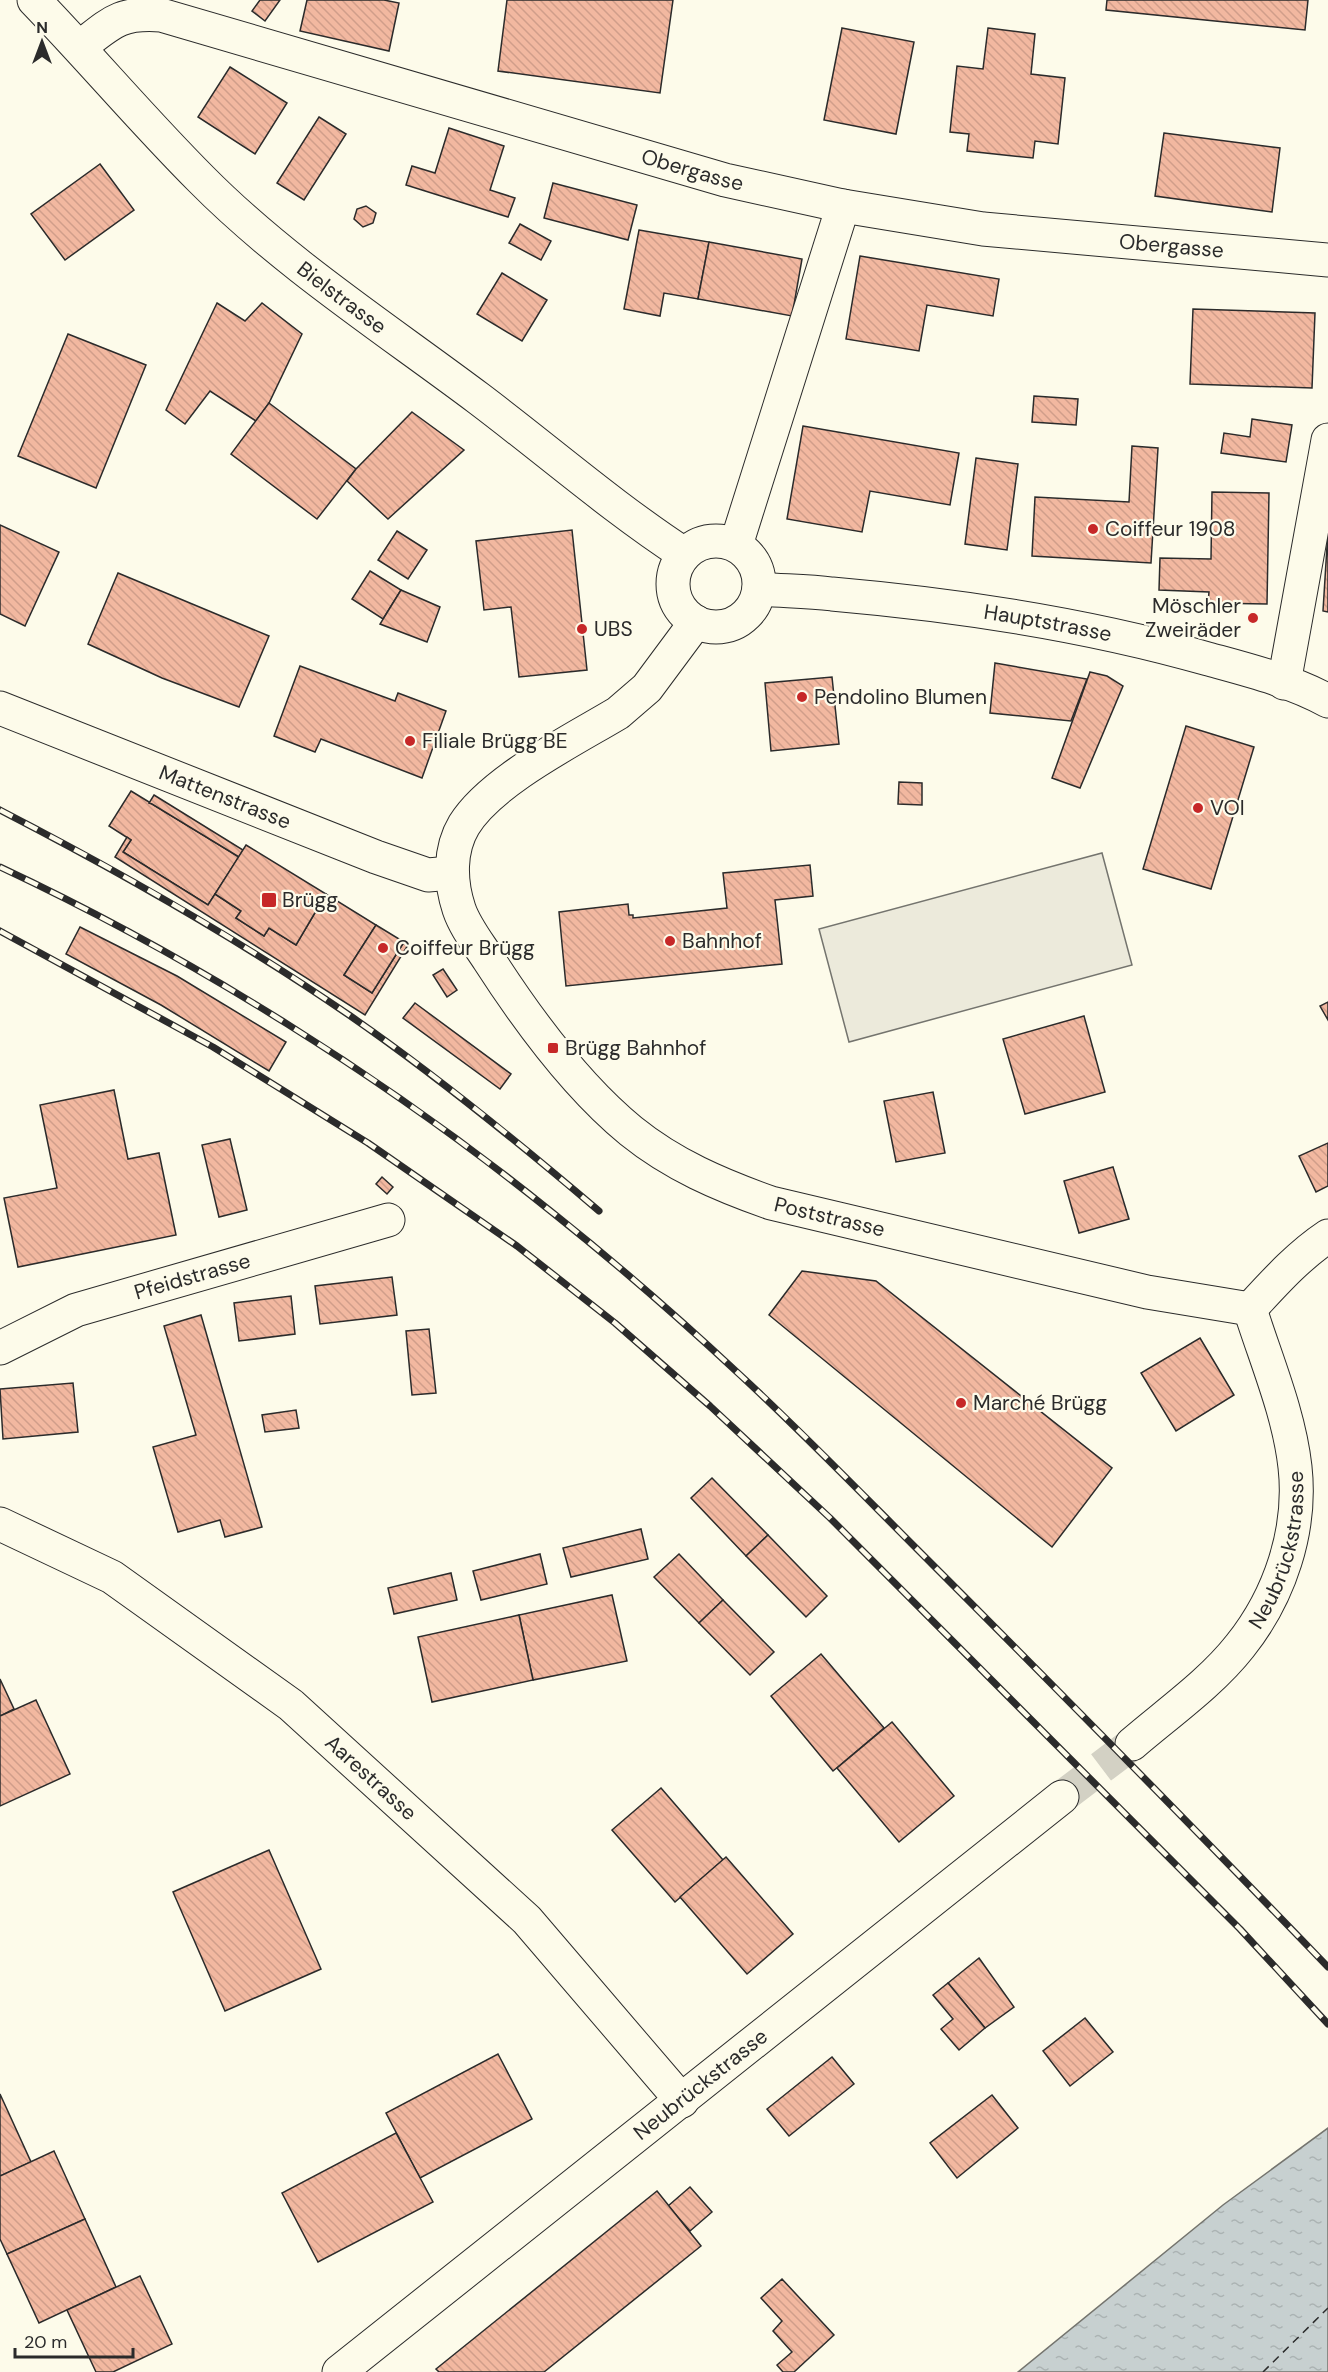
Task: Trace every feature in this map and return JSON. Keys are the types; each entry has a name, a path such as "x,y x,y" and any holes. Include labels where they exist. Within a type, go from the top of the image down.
{"street":[{"name":"Bielstrasse","path":"34,0 202,180 264,235 635,521 684,554"},
{"name":"Obergasse","path":"80,47 114,21 138,13 161,15 725,180 843,206 983,229 1328,260"},
{"path":"736,545 843,206"},
{"path":"1284,683 1328,440"},
{"path":"726,541 736,545 747,553 755,564 759,576 759,589 751,609 736,623 723,627 709,627 696,622 683,612 675,598 672,583 676,567 684,554 703,542 726,541"},
{"name":"Hauptstrasse","path":"759,589 832,594 952,608 1053,624 1175,650 1284,683 1328,701"},
{"path":"452,873 453,860 464,825 498,787 618,713 636,699 696,622"},
{"name":"Mattenstrasse","path":"0,708 376,857 428,875 452,873"},
{"name":"Poststrasse","path":"452,873 454,892 464,921 505,985 562,1060 593,1097 632,1131 674,1161 720,1185 771,1203 1147,1292 1250,1309"},
{"name":"Pfeidstrasse","path":"0,1348 76,1310 388,1220"},
{"path":"1250,1309 1310,1248 1328,1236"},
{"name":"Neubrückstrasse","path":"1132,1743 1205,1681 1240,1646 1273,1592 1291,1541 1296,1503 1294,1466 1286,1424 1250,1309"},
{"name":"Aarestrasse","path":"0,1524 112,1577 291,1706 527,1920 682,2101"},
{"name":"Neubrückstrasse","path":"339,2372 1062,1797"}],"shaded area":[{"path":"1102,853 1132,965 849,1042 819,929"}],"water":[{"path":"1328,2128 1328,2372 1018,2372 1223,2205"}],"building":[{"path":"260,0 280,0 265,21 252,11"},
{"path":"307,0 384,0 399,3 389,51 300,31"},
{"path":"507,0 673,0 660,93 498,71"},
{"path":"1107,0 1308,0 1305,30 1106,10"},
{"path":"842,28 914,42 896,134 824,120"},
{"path":"988,28 1035,34 1031,74 1065,78 1058,144 1035,141 1033,158 967,151 969,134 950,132 957,66 983,69"},
{"path":"230,67 287,103 255,154 198,117"},
{"path":"319,117 346,134 304,200 277,183"},
{"path":"449,128 504,146 490,190 515,198 508,217 406,185 412,166 435,173"},
{"path":"1164,133 1280,148 1272,212 1155,196"},
{"path":"100,164 134,210 65,260 31,214"},
{"path":"553,183 637,205 628,240 544,218"},
{"path":"366,206 376,213 373,223 363,227 354,219 357,209"},
{"path":"520,224 551,241 541,260 509,243"},
{"path":"639,230 709,242 698,299 664,293 660,316 624,309"},
{"path":"709,242 802,259 792,316 698,299"},
{"path":"860,256 999,279 993,316 927,305 919,351 846,339"},
{"path":"502,273 547,300 522,341 477,314"},
{"path":"217,303 245,321 262,303 302,334 269,403 256,421 210,391 185,424 166,410"},
{"path":"1193,309 1315,313 1312,388 1190,384"},
{"path":"68,334 146,365 96,488 18,456"},
{"path":"1034,396 1078,399 1076,425 1032,422"},
{"path":"269,403 356,469 317,519 231,454"},
{"path":"412,412 464,450 388,519 347,481"},
{"path":"1252,419 1292,425 1286,462 1221,453 1224,433 1250,437"},
{"path":"803,426 959,453 950,505 870,491 862,532 787,519"},
{"name":"Coiffeur 1908","path":"1132,446 1158,448 1151,563 1032,556 1035,497 1129,502"},
{"path":"976,458 1018,464 1007,550 965,544"},
{"path":"1212,492 1269,493 1267,604 1208,603 1209,592 1159,590 1160,558 1211,559"},
{"path":"0,525 59,552 25,626 0,614"},
{"path":"572,530 587,670 519,677 511,607 484,610 476,541"},
{"path":"1328,530 1328,612 1323,611"},
{"path":"397,531 427,550 408,579 378,560"},
{"path":"370,571 401,590 383,619 352,599"},
{"path":"118,573 269,636 239,707 162,678 88,644"},
{"path":"401,590 440,607 427,642 380,624"},
{"path":"995,663 1087,679 1071,721 990,713"},
{"path":"300,666 395,701 398,693 446,711 422,778 321,739 315,752 274,736"},
{"path":"1090,672 1107,676 1123,686 1080,788 1052,778"},
{"path":"832,677 839,744 771,751 765,683"},
{"name":"VOI","path":"1186,726 1254,747 1211,889 1143,869"},
{"path":"899,782 922,783 922,805 898,804"},
{"path":"131,791 239,857 208,905 123,852 131,840 109,826"},
{"path":"154,795 243,850 239,857 149,803"},
{"path":"127,837 131,840 123,852 208,905 215,894 241,911 236,918 264,936 269,928 296,945 326,894 376,925 344,975 372,993 404,942 408,945 365,1015 115,857"},
{"path":"246,845 326,894 296,945 269,928 264,936 236,918 241,911 215,894"},
{"name":"Bahnhof","path":"810,865 813,896 775,900 782,964 566,986 559,912 628,904 629,915 633,915 633,918 727,908 723,873"},
{"path":"376,925 404,942 372,993 344,975"},
{"path":"80,927 177,976 286,1042 269,1071 161,1005 66,954"},
{"path":"443,969 457,990 447,997 433,975"},
{"path":"1328,1002 1328,1020 1320,1006"},
{"path":"415,1003 511,1074 500,1089 403,1018"},
{"path":"1084,1016 1105,1092 1025,1114 1003,1039"},
{"path":"114,1090 128,1159 159,1153 176,1235 18,1267 4,1198 57,1188 40,1105"},
{"path":"933,1092 945,1153 896,1162 884,1101"},
{"path":"230,1139 247,1210 219,1217 202,1145"},
{"path":"1328,1143 1328,1186 1316,1192 1299,1156"},
{"path":"1113,1167 1129,1219 1079,1233 1064,1181"},
{"path":"382,1177 393,1187 387,1194 376,1184"},
{"path":"802,1271 876,1281 1112,1468 1052,1547 769,1315"},
{"path":"392,1277 397,1315 320,1324 315,1286"},
{"path":"291,1296 295,1334 239,1341 234,1303"},
{"path":"201,1315 262,1527 225,1537 220,1520 178,1532 153,1447 196,1435 164,1326"},
{"path":"429,1329 436,1393 412,1395 406,1331"},
{"path":"1200,1338 1234,1395 1176,1431 1141,1373"},
{"path":"73,1383 78,1432 3,1439 0,1389"},
{"path":"296,1410 299,1428 265,1432 262,1415"},
{"path":"712,1478 768,1535 746,1556 691,1498"},
{"path":"641,1529 648,1559 571,1577 563,1548"},
{"path":"768,1535 827,1596 806,1617 746,1556"},
{"path":"540,1554 547,1584 481,1600 473,1571"},
{"path":"679,1554 723,1600 699,1623 654,1577"},
{"path":"451,1573 457,1600 394,1614 388,1588"},
{"path":"612,1595 627,1661 533,1680 519,1615"},
{"path":"723,1600 774,1652 750,1675 699,1623"},
{"path":"519,1615 533,1680 432,1702 418,1637"},
{"path":"821,1654 884,1728 833,1771 771,1696"},
{"path":"0,1679 14,1709 0,1716"},
{"path":"36,1700 70,1774 0,1806 0,1716"},
{"path":"892,1722 954,1796 899,1842 837,1768"},
{"path":"661,1788 723,1860 675,1902 612,1830"},
{"path":"269,1850 321,1969 225,2011 173,1892"},
{"path":"726,1857 793,1934 747,1974 680,1897"},
{"path":"979,1958 1014,2007 985,2028 948,1983"},
{"path":"948,1983 985,2028 959,2050 941,2029 953,2019 933,1995"},
{"path":"1085,2018 1113,2052 1070,2086 1043,2051"},
{"path":"498,2054 532,2119 420,2178 386,2113"},
{"path":"832,2057 854,2084 789,2136 767,2109"},
{"path":"0,2094 31,2162 0,2176"},
{"path":"992,2095 1018,2128 957,2178 930,2143"},
{"path":"396,2133 433,2202 318,2262 282,2193"},
{"path":"54,2151 85,2219 7,2254 0,2239 0,2176"},
{"path":"690,2187 712,2212 690,2231 668,2206"},
{"path":"657,2191 701,2246 544,2372 439,2372 436,2369"},
{"path":"85,2219 116,2287 39,2323 7,2254"},
{"path":"140,2276 172,2344 113,2372 96,2372 67,2310"},
{"path":"782,2279 834,2335 794,2372 783,2372 777,2365 792,2352 773,2331 782,2321 761,2298"}],"ferry route":[{"path":"1263,2372 1328,2308"}],"tunnel":[{"path":"1062,1797 1132,1744"}],"railway":[{"path":"0,810 178,907 264,959 349,1015 445,1085 599,1211"},
{"path":"0,867 73,902 145,941 287,1024 424,1115 490,1163 601,1252 693,1332 807,1438 1328,1967"},
{"path":"0,931 213,1047 368,1143 517,1246 615,1323 710,1406 830,1518 1240,1929 1328,2024"}],"place":[{"name":"Coiffeur 1908","path":"1093,529"},
{"name":"Möschler Zweiräder","path":"1253,618"},
{"name":"UBS","path":"582,629"},
{"name":"Pendolino Blumen","path":"802,697"},
{"name":"Filiale Brügg BE","path":"410,741"},
{"name":"VOI","path":"1198,808"},
{"name":"Brügg","path":"269,900"},
{"name":"Bahnhof","path":"670,941"},
{"name":"Coiffeur Brügg","path":"383,948"},
{"name":"Brügg Bahnhof","path":"553,1048"},
{"name":"Marché Brügg","path":"961,1403"}]}
